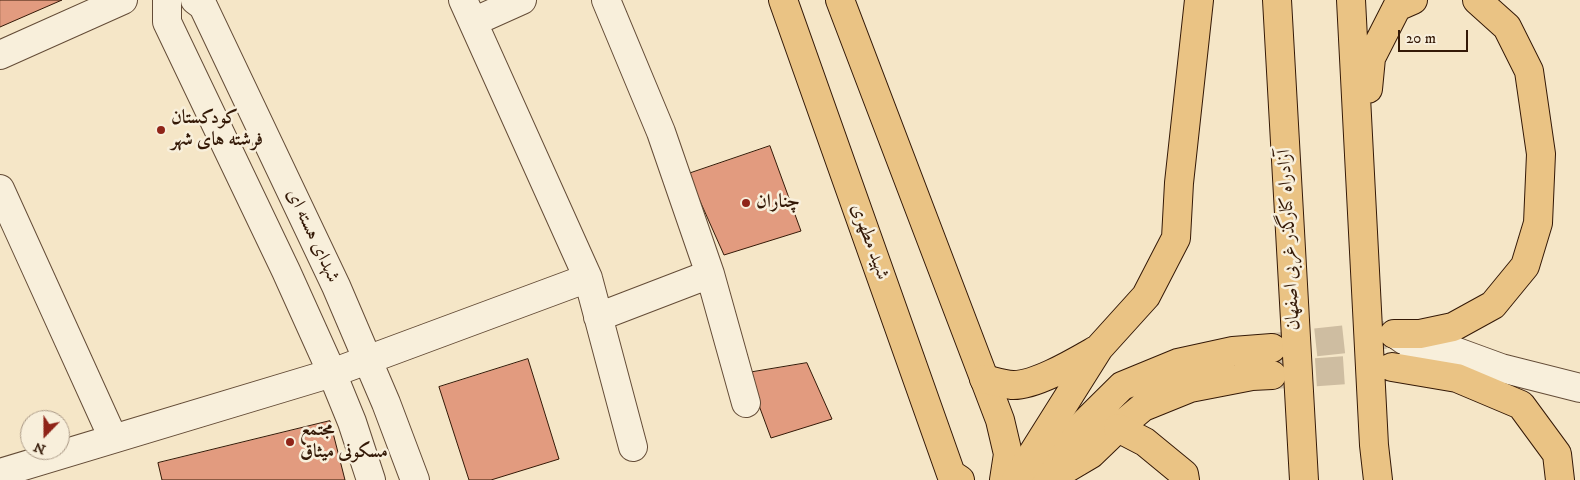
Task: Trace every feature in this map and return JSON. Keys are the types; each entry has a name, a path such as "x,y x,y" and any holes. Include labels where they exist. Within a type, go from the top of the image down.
{"main road":[{"name":"شهید مطهری","path":"783,0 951,474 960,480"},
{"path":"840,0 1000,420 1008,454 1004,480"},
{"path":"1016,480 1100,348 1146,296 1176,238 1179,183 1199,0"},
{"name":"آزادراه کنارگذر غربی اصفهان","path":"1277,0 1304,480"},
{"path":"1351,0 1374,445 1378,480"},
{"path":"1360,178 1371,58 1397,7 1412,0"},
{"path":"1394,334 1420,334 1453,327 1493,305 1525,266 1538,223 1541,154 1529,71 1507,27 1477,0"},
{"path":"984,379 1012,385 1029,382 1061,370 1100,348"},
{"path":"1027,480 1122,386 1178,364 1233,351 1272,348"},
{"path":"1178,364 1184,390"},
{"path":"1392,367 1457,378 1521,404 1557,454 1560,480"},
{"path":"1047,480 1091,454 1143,407 1184,390 1252,376 1272,375"},
{"path":"1118,428 1145,442 1184,474 1186,480"}],"street":[{"path":"0,56 123,0"},
{"name":"شهدای هسته ای","path":"167,0 167,22 332,372 352,422 371,480"},
{"name":"شهدای هسته ای","path":"195,0 203,6 207,14 336,286 386,403 415,480"},
{"path":"522,0 468,11 588,278 633,447"},
{"path":"606,0 661,132 710,274 746,403"},
{"path":"0,189 112,438"},
{"path":"598,317 710,274"},
{"path":"0,473 332,372 588,278"},
{"path":"1394,334 1404,340 1449,348 1501,368 1580,388"},
{"path":"1392,367 1431,361 1501,368"}],"building":[{"path":"0,0 62,0 0,27"},
{"name":"چناران","path":"770,146 801,231 724,255 688,174"},
{"path":"528,359 559,459 491,480 469,480 439,387"},
{"path":"807,363 832,419 771,438 747,373"},
{"name":"مجتمع مسکونی میثاق","path":"330,421 345,480 162,480 158,463"}],"tunnel":[{"path":"1274,347 1393,334"},
{"path":"1274,375 1392,367"}],"place":[{"name":"کودکستان فرشته های شهر","path":"161,130"},
{"name":"چناران","path":"746,203"},
{"name":"مجتمع مسکونی میثاق","path":"290,442"}]}
